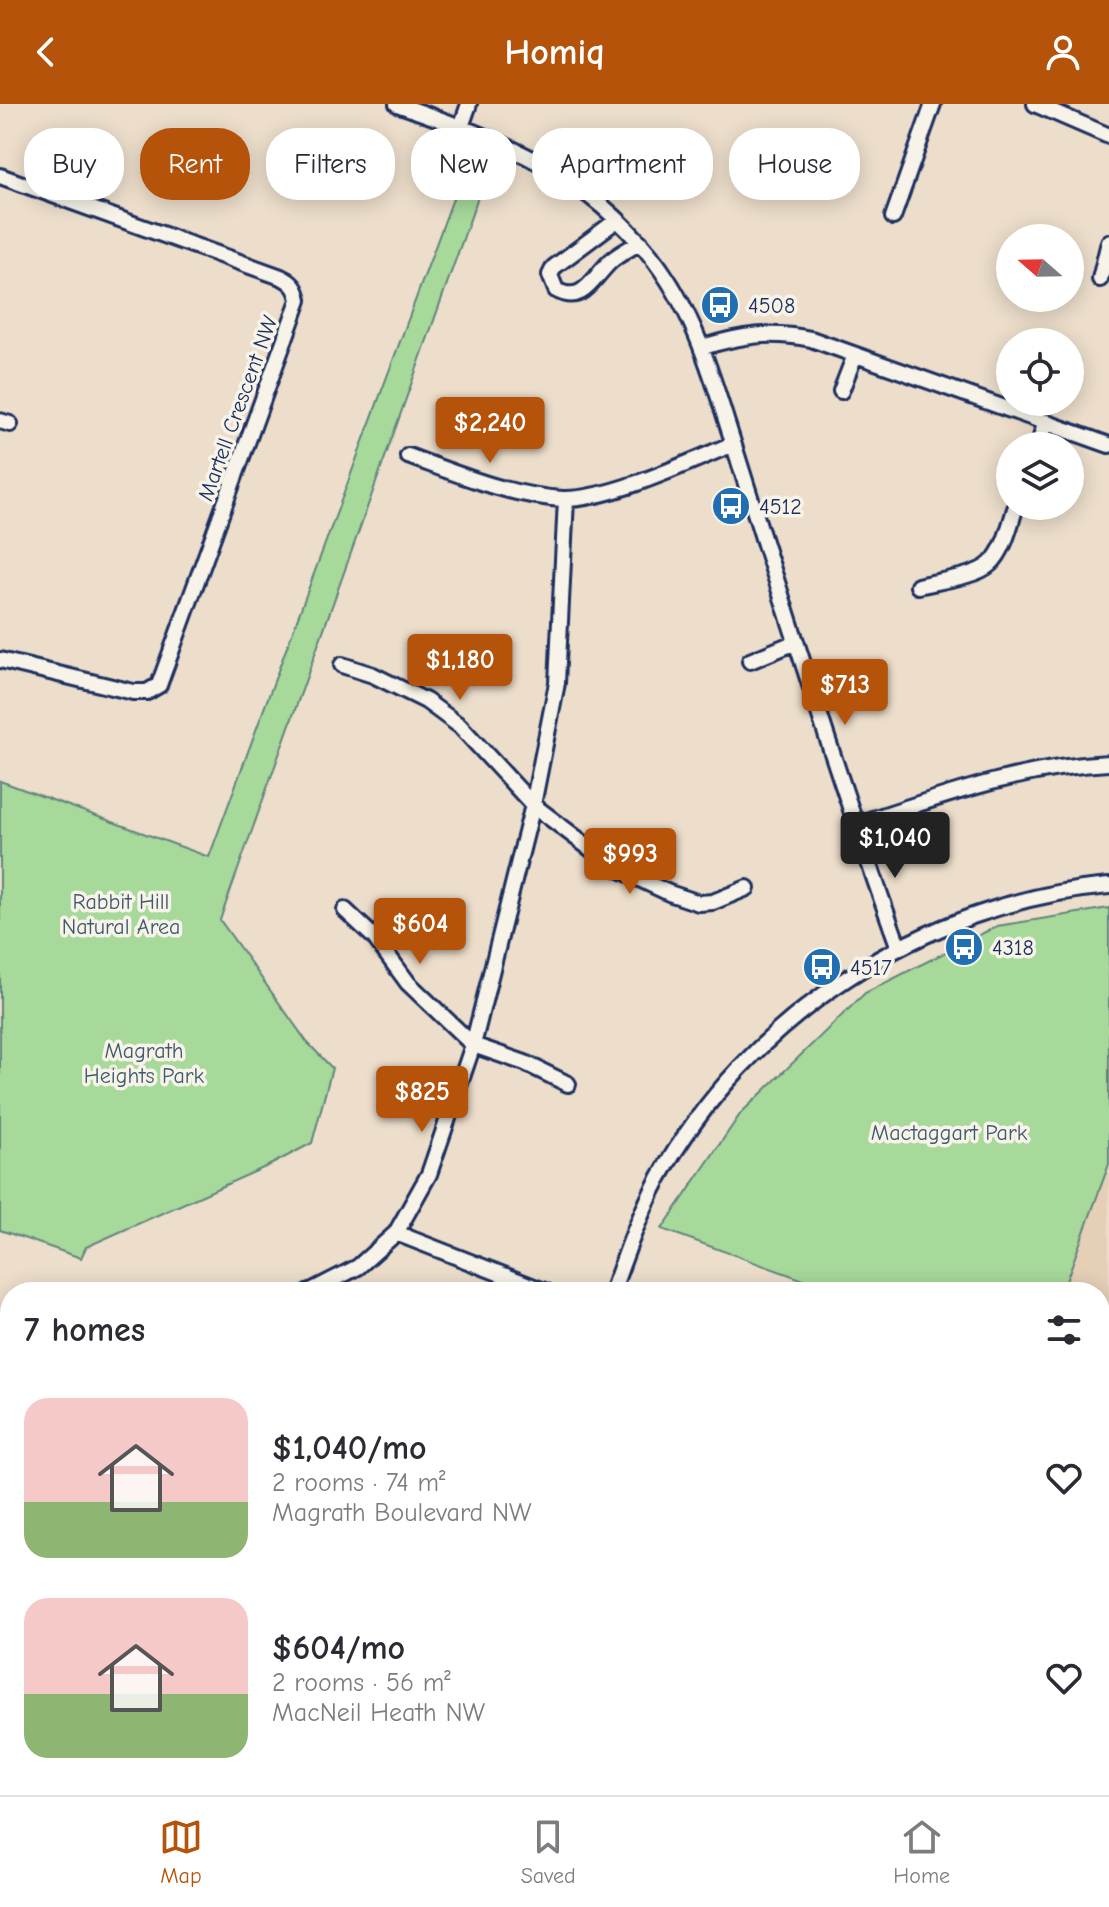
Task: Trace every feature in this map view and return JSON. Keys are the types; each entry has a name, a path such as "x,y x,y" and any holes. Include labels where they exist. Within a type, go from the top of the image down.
{"street":[{"path":"397,104 508,145 564,176 640,242 671,284 703,347 796,642 899,948"},
{"path":"461,127 469,104"},
{"path":"893,217 933,104"},
{"path":"1035,104 1109,136"},
{"name":"Martell Crescent NW","path":"0,176 281,277 290,281 299,300 159,685 147,692 133,692 0,660"},
{"path":"617,220 554,267 550,275 556,290 564,295 585,290 611,261 640,242"},
{"path":"1100,279 1109,242"},
{"path":"703,347 741,336 776,334 811,339 1109,445"},
{"path":"841,391 855,355"},
{"path":"1043,432 1046,422"},
{"path":"408,456 489,485 529,495 566,499 633,484 733,444"},
{"path":"329,1282 358,1267 396,1233 429,1174 473,1045 533,805 557,683 566,499"},
{"path":"918,586 970,574 989,565 1002,546 1011,520"},
{"path":"750,661 796,642"},
{"path":"342,665 373,675 426,701 460,726 533,805 616,868 669,893 699,903 713,902 747,888"},
{"path":"857,824 1003,777 1052,768 1109,763"},
{"path":"616,1282 658,1181 676,1150 714,1099 756,1051 819,997 899,948 947,926 1014,902 1057,892 1109,886"},
{"path":"345,910 375,938 408,983 473,1045 525,1063 568,1084"},
{"path":"396,1233 521,1282"}],"shaded area":[{"path":"1109,1164 1109,1282 1066,1282"}],"green space":[{"name":"Magrath Heights Park","path":"452,200 477,200 220,920 307,1042 332,1068 312,1143 86,1247 81,1258 0,1230 0,781 209,857"},
{"name":"Mactaggart Park","path":"1109,908 1109,1164 1066,1282 809,1282 662,1229 741,1113 865,993 997,926"}],"place":[{"name":"4508","path":"720,305"},
{"name":"4512","path":"731,506"},
{"name":"4318","path":"964,947"},
{"name":"4517","path":"822,967"}],"park label":[{"name":"Rabbit Hill Natural Area","path":"121,914"}]}
